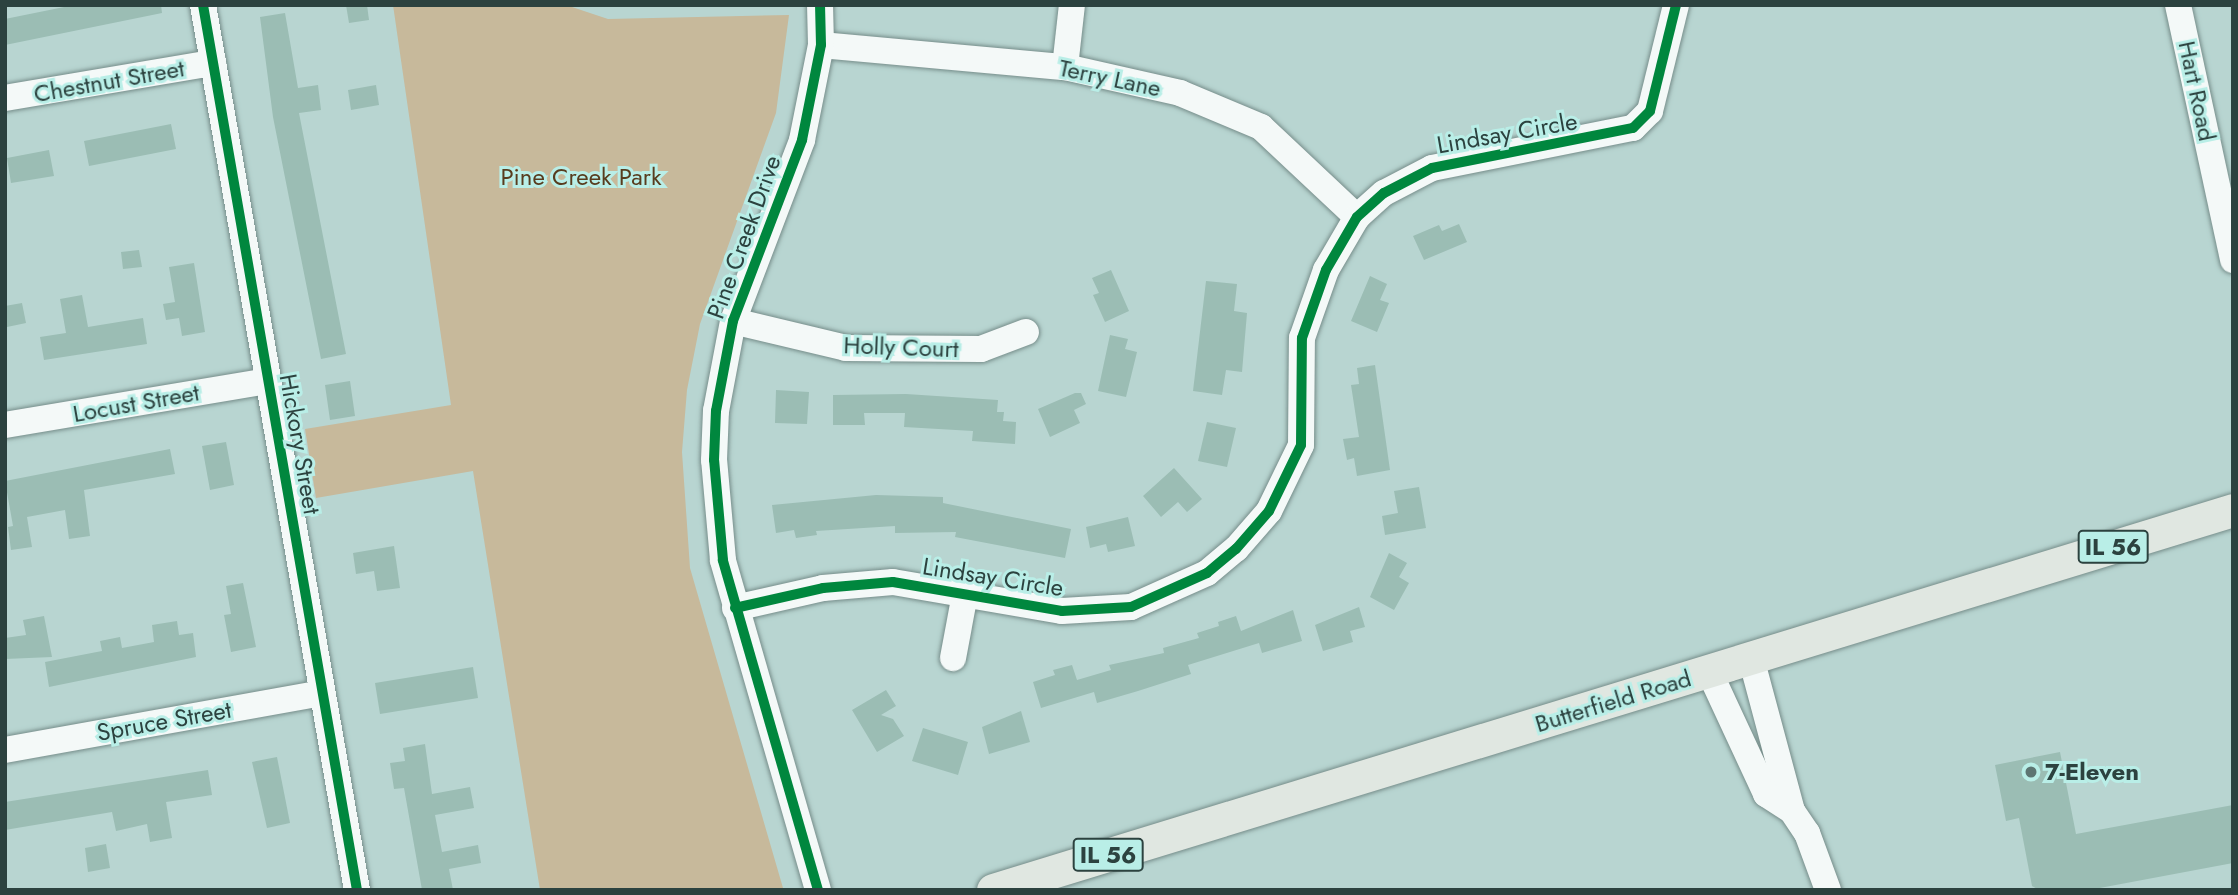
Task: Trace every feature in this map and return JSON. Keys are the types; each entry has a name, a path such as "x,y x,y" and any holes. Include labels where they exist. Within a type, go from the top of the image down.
{"main road":[{"name":"Butterfield Road","path":"993,890 2233,510"}],"street":[{"name":"Hickory Street","path":"203,5 357,890"},
{"name":"Pine Creek Drive","path":"818,890 723,560 714,460 716,411 733,321 802,140 821,45 820,5"},
{"path":"1065,67 1072,5"},
{"name":"Lindsay Circle","path":"735,608 822,588 893,582 1062,611 1131,607 1207,573 1236,549 1269,510 1301,445 1302,338 1326,270 1357,217 1384,193 1432,167 1633,128 1650,111 1676,5"},
{"name":"Hart Road","path":"2178,5 2233,260"},
{"name":"Terry Lane","path":"821,45 1065,67 1180,93 1261,127 1357,217"},
{"name":"Chestnut Street","path":"5,98 213,63"},
{"name":"Holly Court","path":"733,321 846,348 981,349 1026,332"},
{"name":"Locust Street","path":"5,425 268,381"},
{"path":"953,658 965,594"},
{"path":"1751,657 1792,811 1807,833 1828,890"},
{"path":"1709,671 1766,794 1792,811"},
{"name":"Spruce Street","path":"5,750 322,693"}],"green space":[{"name":"Pine Creek Park","path":"393,5 566,5 608,19 789,15 776,113 700,324 687,390 682,452 690,568 783,888 540,890 473,471 316,498 305,429 451,405"}],"building":[{"path":"74,5 161,5 162,13 5,45 5,19"},
{"path":"346,5 367,5 369,20 349,23"},
{"path":"285,13 298,88 318,85 321,110 299,113 346,354 321,359 273,117 260,17"},
{"path":"376,85 379,105 351,110 348,90"},
{"path":"171,124 176,149 89,166 84,141"},
{"path":"49,150 54,176 11,183 7,158"},
{"path":"1459,224 1467,242 1424,260 1413,236 1439,225 1442,231"},
{"path":"139,250 142,267 123,269 121,252"},
{"path":"194,263 205,332 182,336 179,318 166,320 163,304 175,302 169,267"},
{"path":"1111,270 1129,311 1105,322 1093,295 1099,293 1092,278"},
{"path":"1370,276 1387,284 1380,300 1389,303 1377,332 1351,321"},
{"path":"1206,281 1237,284 1234,311 1247,313 1242,372 1226,370 1222,395 1193,391"},
{"path":"82,295 88,327 143,318 147,344 44,360 40,337 66,333 60,299"},
{"path":"22,303 26,323 7,327 5,306"},
{"path":"1110,335 1128,339 1125,349 1137,352 1126,397 1098,391"},
{"path":"1375,365 1390,470 1357,476 1354,458 1347,460 1343,439 1359,437 1351,385 1359,384 1357,368"},
{"path":"350,381 355,416 330,420 325,385"},
{"path":"776,390 809,392 807,424 775,423"},
{"path":"1081,393 1086,404 1074,410 1080,423 1050,437 1038,409"},
{"path":"906,394 998,400 997,412 1004,412 1003,421 1016,422 1015,444 972,441 973,431 904,427 905,413 864,413 865,425 833,425 833,395"},
{"path":"1207,422 1236,428 1227,467 1198,461"},
{"path":"226,442 234,485 210,490 202,446"},
{"path":"170,449 175,474 84,490 90,536 69,539 65,510 27,517 32,547 11,550 8,527 13,526 5,481"},
{"path":"1174,468 1202,499 1187,512 1178,502 1161,517 1143,496"},
{"path":"1419,487 1426,528 1385,535 1382,516 1398,513 1394,491"},
{"path":"876,495 943,497 943,503 1071,529 1065,558 955,537 956,532 895,533 895,526 816,531 817,535 796,538 794,530 776,533 772,505"},
{"path":"1128,517 1135,546 1108,552 1106,544 1090,548 1086,527"},
{"path":"394,546 400,588 377,591 374,571 356,574 353,553"},
{"path":"1389,553 1407,563 1399,577 1409,583 1394,610 1370,597"},
{"path":"243,583 256,647 231,652 224,615 231,614 226,586"},
{"path":"1359,607 1365,627 1350,631 1353,642 1323,651 1315,625"},
{"path":"1293,610 1302,641 1262,653 1259,643 1188,665 1191,674 1097,703 1094,692 1041,708 1033,682 1055,675 1053,670 1072,665 1077,680 1111,670 1109,665 1164,653 1163,648 1199,638 1197,633 1219,626 1218,622 1236,616 1241,631"},
{"path":"44,616 52,657 5,659 5,638 26,635 23,620"},
{"path":"177,621 179,635 193,633 196,657 49,687 45,662 102,651 100,641 120,637 122,648 154,642 152,625"},
{"path":"473,667 478,698 380,714 375,683"},
{"path":"886,690 896,706 881,715 893,719 904,736 877,752 852,710"},
{"path":"1021,711 1030,742 989,754 982,727"},
{"path":"923,728 968,742 958,775 912,761"},
{"path":"425,744 432,794 470,787 474,808 435,815 442,852 478,845 481,863 449,869 453,890 422,890 404,788 394,789 390,763 405,761 403,748"},
{"path":"2060,752 2076,834 2233,805 2233,863 2089,890 2039,890 2032,886 2019,818 2006,821 1995,765"},
{"path":"277,757 290,823 267,828 252,762"},
{"path":"208,770 212,795 166,802 172,838 150,842 147,824 116,831 112,812 5,830 5,802"},
{"path":"106,844 110,868 88,872 85,848"}],"cycle path":[{"path":"203,5 357,890"},
{"path":"818,890 723,560 714,460 716,411 733,321 802,140 821,45 820,5"},
{"path":"735,608 823,588 893,582 1062,611 1131,607 1207,573 1236,549 1269,511 1301,445 1302,338 1326,270 1357,217 1384,193 1432,168 1633,128 1650,111 1676,5"}],"place":[{"name":"7-Eleven","path":"2031,772"}]}
